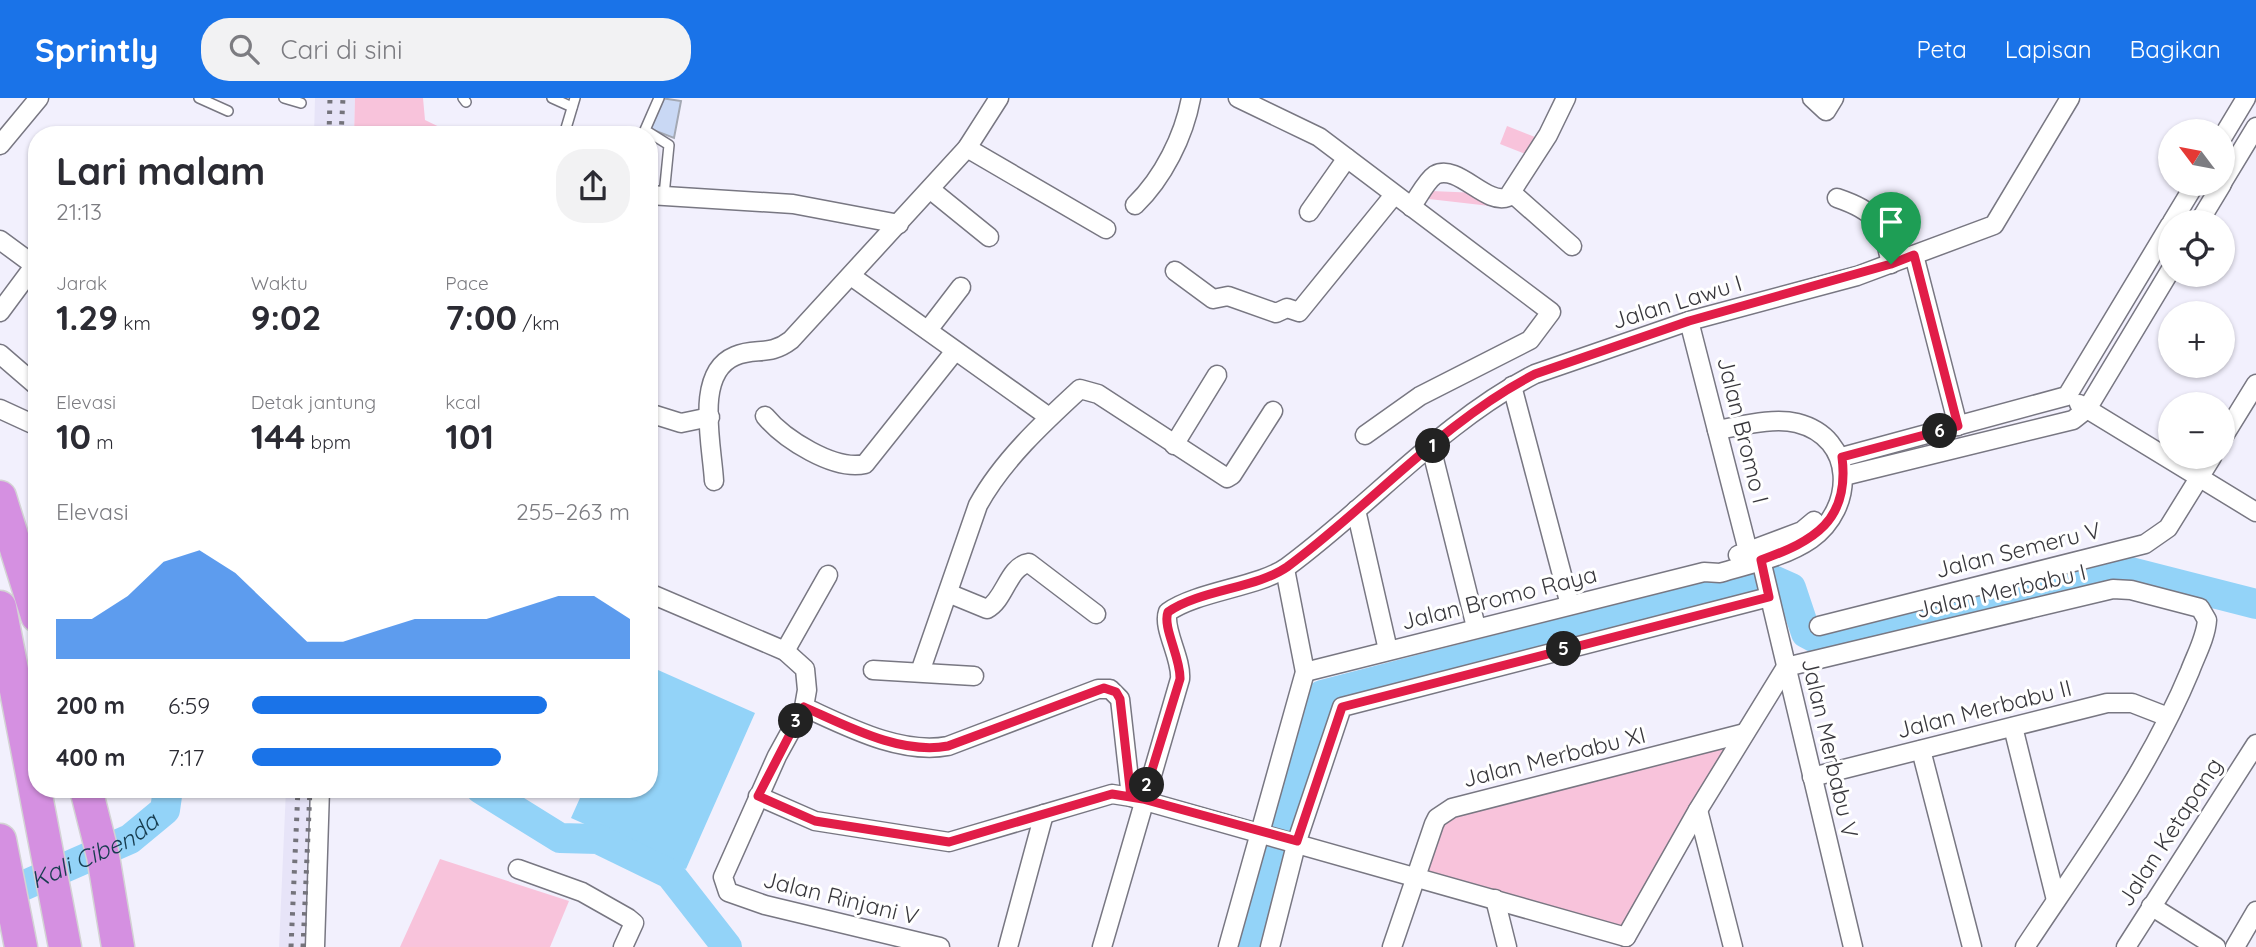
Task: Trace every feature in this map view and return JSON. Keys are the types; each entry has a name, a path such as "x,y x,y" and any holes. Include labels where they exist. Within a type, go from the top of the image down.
{"highway":[{"path":"0,497 28,587"},
{"path":"0,607 28,751"},
{"path":"37,798 65,947"},
{"path":"88,798 103,856 118,947"},
{"path":"0,840 21,947"}],"street":[{"path":"0,145 39,98"},
{"path":"714,481 709,385 721,363 737,354 779,349 931,190 967,148 999,98"},
{"path":"1135,205 1150,190 1177,143 1187,121 1191,98"},
{"path":"1238,98 1300,126 1551,312 1530,340 1420,396 1365,435"},
{"path":"1411,207 1430,180 1440,174 1449,174 1503,199 1512,193 1548,135 1566,98"},
{"path":"1812,98 1826,111 1834,98"},
{"name":"Jalan Lawu I","path":"1137,798 1180,679 1180,660 1167,624 1168,612 1284,569 1431,447 1511,386 1563,362 1689,321 1891,264 1994,225 2070,98"},
{"path":"2233,119 2246,98"},
{"path":"2235,162 2256,127"},
{"path":"967,148 1106,229"},
{"path":"1309,212 1347,159"},
{"path":"931,190 989,237"},
{"path":"1512,193 1572,246"},
{"path":"658,195 793,204 899,224"},
{"path":"1175,271 1213,299 1228,296 1276,313 1287,308 1299,312 1394,195"},
{"path":"1837,198 1857,204 1874,216 1885,235 1891,264"},
{"path":"0,240 28,258"},
{"path":"1842,457 2067,396 2158,246"},
{"path":"1914,255 1958,426"},
{"path":"0,312 28,274"},
{"path":"851,276 1049,417"},
{"path":"928,330 961,287"},
{"path":"1717,430 1753,424 1795,422 1824,438 1842,457 1843,484 2073,420 2087,409 2160,287"},
{"name":"Jalan Bromo I","path":"1689,321 1717,430 1757,560"},
{"path":"765,416 778,432 810,452 855,466 864,464 955,351"},
{"path":"0,354 28,378"},
{"path":"1174,445 1217,375"},
{"path":"2235,418 2256,384"},
{"path":"1511,386 1570,605"},
{"path":"920,673 978,505 988,487 1049,417 1080,389 1091,390 1227,478 1232,475 1273,411"},
{"path":"2067,396 2256,512"},
{"path":"0,409 28,422"},
{"path":"658,416 681,423 710,417"},
{"path":"1431,447 1476,627"},
{"name":"Jalan Semeru V","path":"1819,626 2145,544 2168,528 2205,469"},
{"name":"Jalan Bromo Raya","path":"1305,672 1704,572 1713,563 1757,560 1802,531 1843,484"},
{"path":"1356,510 1388,650"},
{"name":"Jalan Merbabu V","path":"1757,560 1768,592 1853,947"},
{"path":"948,593 987,609 995,604 1018,568 1029,563 1096,614"},
{"path":"1228,947 1266,833 1305,672 1284,569"},
{"path":"785,651 828,575"},
{"name":"Jalan Merbabu I","path":"1786,667 2113,589 2131,590 2200,608 2207,620 2204,635 2168,717"},
{"path":"1270,947 1293,841 1337,715 1346,705 1768,592"},
{"path":"658,597 785,651 805,669 807,690 804,707 758,796 815,821 939,842 962,841 1112,794 1137,798 1266,833 1495,899 1627,942 1698,810 1786,667"},
{"path":"873,670 974,676"},
{"path":"804,707 899,744 931,749 948,746 1098,689 1110,689 1120,699 1137,798 1102,947"},
{"name":"Jalan Merbabu II","path":"1812,777 2122,701 2168,717"},
{"path":"2025,947 2146,761 2168,717"},
{"path":"2013,727 2056,900"},
{"name":"Jalan Merbabu XI","path":"1392,947 1434,824 1437,818 1452,808 1745,733"},
{"name":"Jalan Ketapang","path":"2126,947 2256,744"},
{"path":"1921,750 1972,947"},
{"name":"Jalan Rinjani V","path":"758,796 723,877 725,888 732,895 940,947"},
{"path":"315,947 320,798"},
{"path":"1698,810 1733,947"},
{"path":"1008,947 1044,814"},
{"path":"518,869 582,892 628,918 634,923 623,947"},
{"path":"1495,899 1507,947"},
{"path":"2151,906 2216,947"},
{"path":"2235,947 2256,911"}],"lane":[{"path":"199,98 228,111"},
{"path":"284,98 300,103"},
{"path":"552,98 573,103 567,126"},
{"path":"647,126 659,98"},
{"path":"658,138 670,145 658,191"}],"shaded area":[{"path":"315,98 355,98 354,126 314,126"},
{"path":"355,98 423,98 425,120 437,126 354,126"},
{"path":"1507,126 1535,137 1528,155 1500,144"},
{"path":"1431,191 1479,193 1490,206 1429,199"},
{"path":"1728,743 1624,929 1425,872 1445,819"},
{"path":"286,798 324,798 316,947 279,947"},
{"path":"440,859 569,901 550,947 400,947"}],"water":[{"path":"658,670 755,713 686,869 571,818 580,798 658,798"}],"building":[{"path":"661,98 681,101 674,138 658,132 658,126 649,126"}],"waterway":[{"path":"1252,947 1322,695 1771,579 1791,588 1806,633 1821,641 2119,569 2256,604"},
{"name":"Kali Cibenda","path":"0,896 130,839 165,810 167,798"},
{"name":"Kali Cibenda","path":"496,798 560,838 598,839 670,874 727,947"}],"railway":[{"path":"329,126 330,98"},
{"path":"341,126 343,98"},
{"path":"291,947 298,798"},
{"path":"303,947 310,798"}],"route":[{"path":"1891,264 1857,276 1689,321 1563,362 1535,374 1511,386 1431,447 1284,569 1168,612 1167,624 1180,660 1180,679 1143,799 1112,794 962,841 939,842 815,821 758,796 804,707 848,727 899,744 931,749 948,746 1104,688 1116,692 1120,699 1131,797 1143,799 1297,841 1337,715 1342,707 1769,597 1761,560 1809,541 1828,523 1843,485 1842,457 1958,426 1914,255 1891,264"}]}
